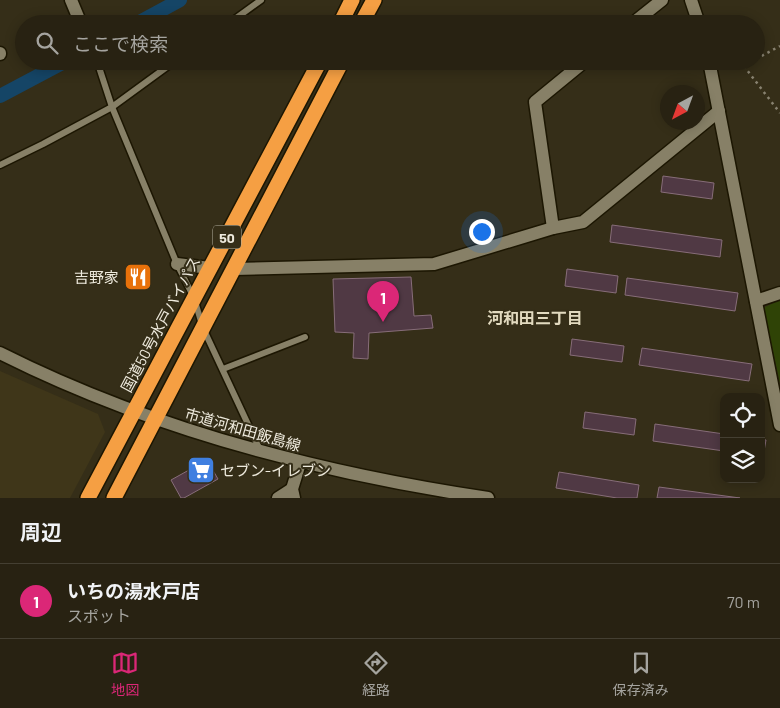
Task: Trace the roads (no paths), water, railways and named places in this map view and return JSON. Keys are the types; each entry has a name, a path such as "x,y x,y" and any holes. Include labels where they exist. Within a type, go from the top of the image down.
{"highway":[{"path":"344,15 352,0"},
{"path":"366,15 374,0"},
{"name":"国道50号水戸バイパス","path":"88,498 315,70"},
{"name":"50","path":"114,498 337,70"}],"street":[{"path":"71,0 77,15"},
{"path":"643,15 662,0"},
{"path":"691,0 696,15"},
{"path":"553,228 535,102 574,70"},
{"path":"711,70 780,425"},
{"path":"234,269 434,264 553,228 583,222 719,111"},
{"path":"177,264 210,268"},
{"path":"756,301 780,293"},
{"name":"市道河和田飯島線","path":"0,353 133,412 261,452 300,463 451,495 488,498"},
{"path":"278,498 293,493 300,463"}],"lane":[{"path":"240,15 261,0"},
{"path":"99,70 112,107 177,264 194,298 203,328 261,452"},
{"path":"0,165 112,107 163,70"},
{"path":"223,369 305,337"}],"waterway":[{"path":"152,15 180,0"},
{"path":"0,96 49,70"}],"place":[{"name":"吉野家","path":"138,277"},
{"name":"いちの湯水戸店","path":"383,322"},
{"name":"セブン-イレブン","path":"201,470"}],"district":[{"name":"河和田三丁目","path":"535,317"}]}
